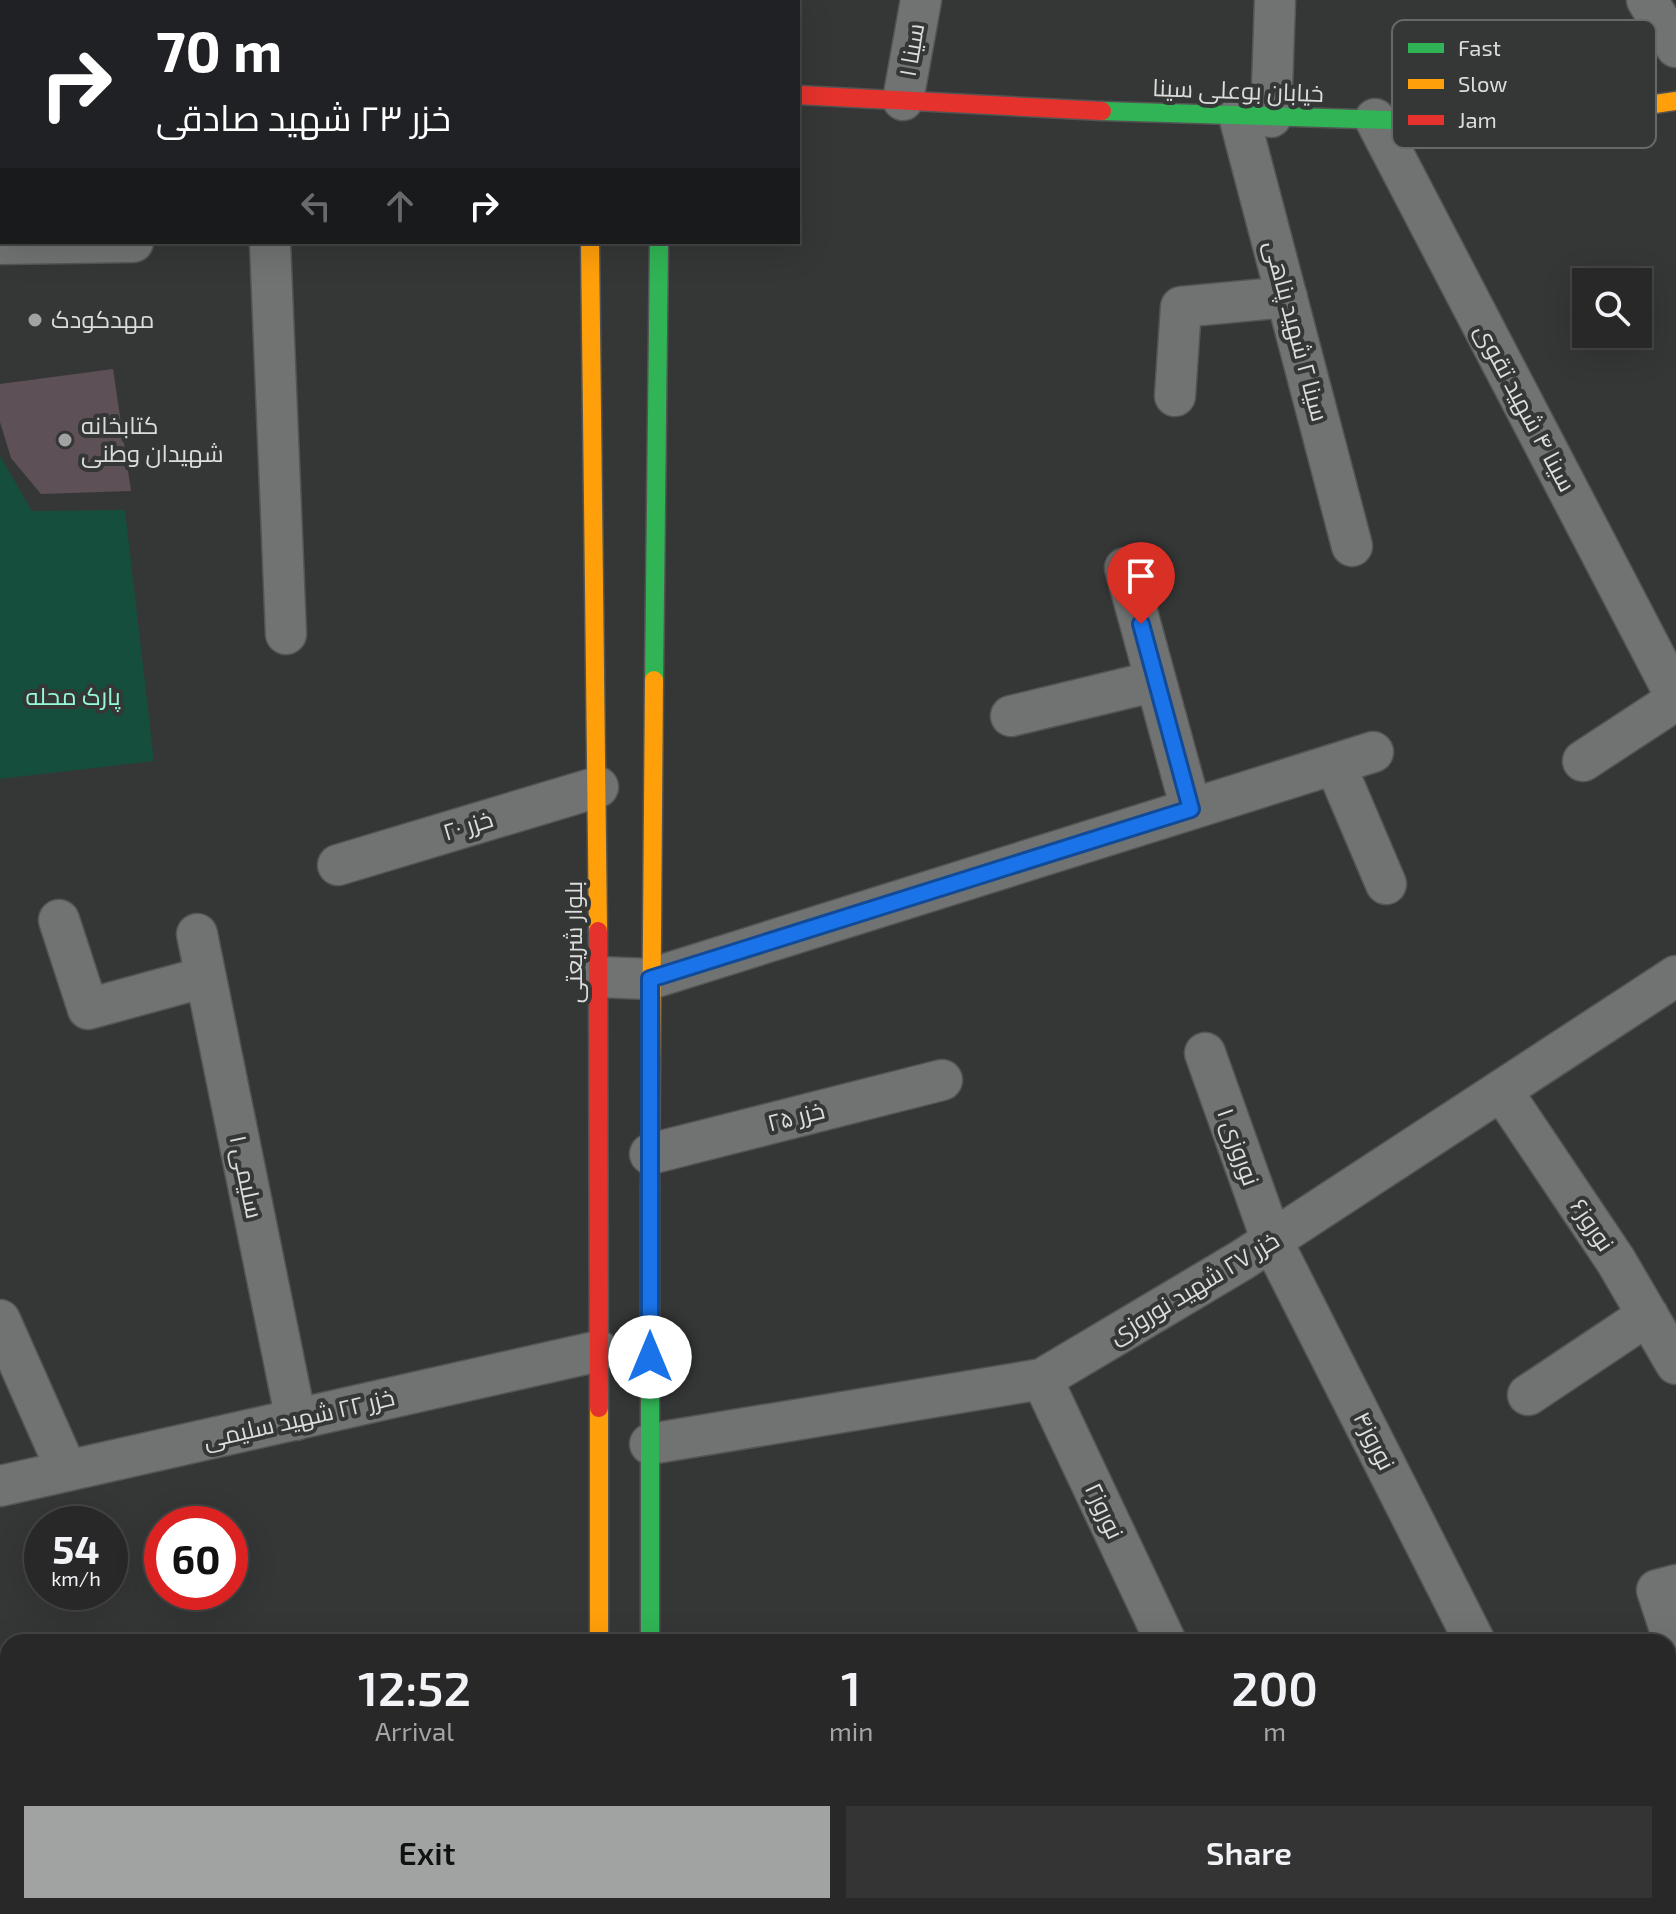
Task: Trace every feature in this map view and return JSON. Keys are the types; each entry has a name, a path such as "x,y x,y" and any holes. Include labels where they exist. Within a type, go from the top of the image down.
{"main road":[{"name":"خیابان بوعلی سینا","path":"800,95 1392,120"},
{"name":"خیابان بوعلی سینا","path":"1656,104 1676,101"},
{"name":"بلوار شریعتی","path":"590,244 598,787 599,1634"},
{"path":"650,1634 650,979 659,244"}],"street":[{"name":"سینا ۱","path":"903,100 921,0"},
{"name":"سینا ۲ شهید پناهی","path":"1275,0 1255,116 1287,297 1352,546"},
{"path":"1647,0 1676,47"},
{"name":"سینا ۴ شهید تقوی","path":"1375,119 1676,698 1583,761"},
{"path":"270,244 286,634"},
{"path":"1175,396 1181,307 1287,297"},
{"path":"1125,568 1191,809"},
{"path":"1011,716 1156,681"},
{"path":"598,977 650,979 1373,752"},
{"path":"1335,764 1386,884"},
{"name":"خزر ۲۰","path":"338,865 598,787"},
{"path":"59,920 88,1009 205,977"},
{"name":"سلیمی ۱","path":"197,934 296,1420"},
{"name":"خزر ۲۷ شهید نوروزی","path":"650,1444 1042,1379 1272,1241 1676,976"},
{"name":"نوروزی ۱","path":"1205,1053 1272,1241"},
{"name":"خزر ۲۵","path":"650,1154 942,1080"},
{"name":"نوروز۶","path":"1502,1091 1616,1261 1676,1364"},
{"name":"نوروز۴","path":"1272,1241 1471,1634"},
{"path":"1528,1395 1648,1315"},
{"path":"0,1320 67,1471"},
{"name":"خزر ۲۲ شهید سلیمی","path":"0,1486 599,1351"},
{"name":"نوروز۲","path":"1042,1379 1162,1634"},
{"path":"1671,1634 1657,1590 1676,1585"}],"green space":[{"name":"پارک محله","path":"0,456 32,511 125,510 154,761 0,779"}],"building":[{"name":"کتابخانه شهیدان وطنی","path":"113,369 131,491 41,494 11,458 0,422 0,384"}],"traffic: fast":[{"path":"1102,111 1392,120"},
{"path":"654,680 659,244"},
{"path":"650,1189 650,1634"}],"traffic: slow":[{"path":"1656,104 1676,101"},
{"path":"590,244 598,931"},
{"path":"650,1189 654,680"},
{"path":"599,1408 599,1634"}],"traffic: jam":[{"path":"800,95 1102,111"},
{"path":"598,931 599,1408"}],"place":[{"name":"مهدکودک","path":"35,320"},
{"name":"کتابخانه شهیدان وطنی","path":"65,440"}],"route":[{"path":"650,1357 650,979 1191,809 1141,624"}]}
